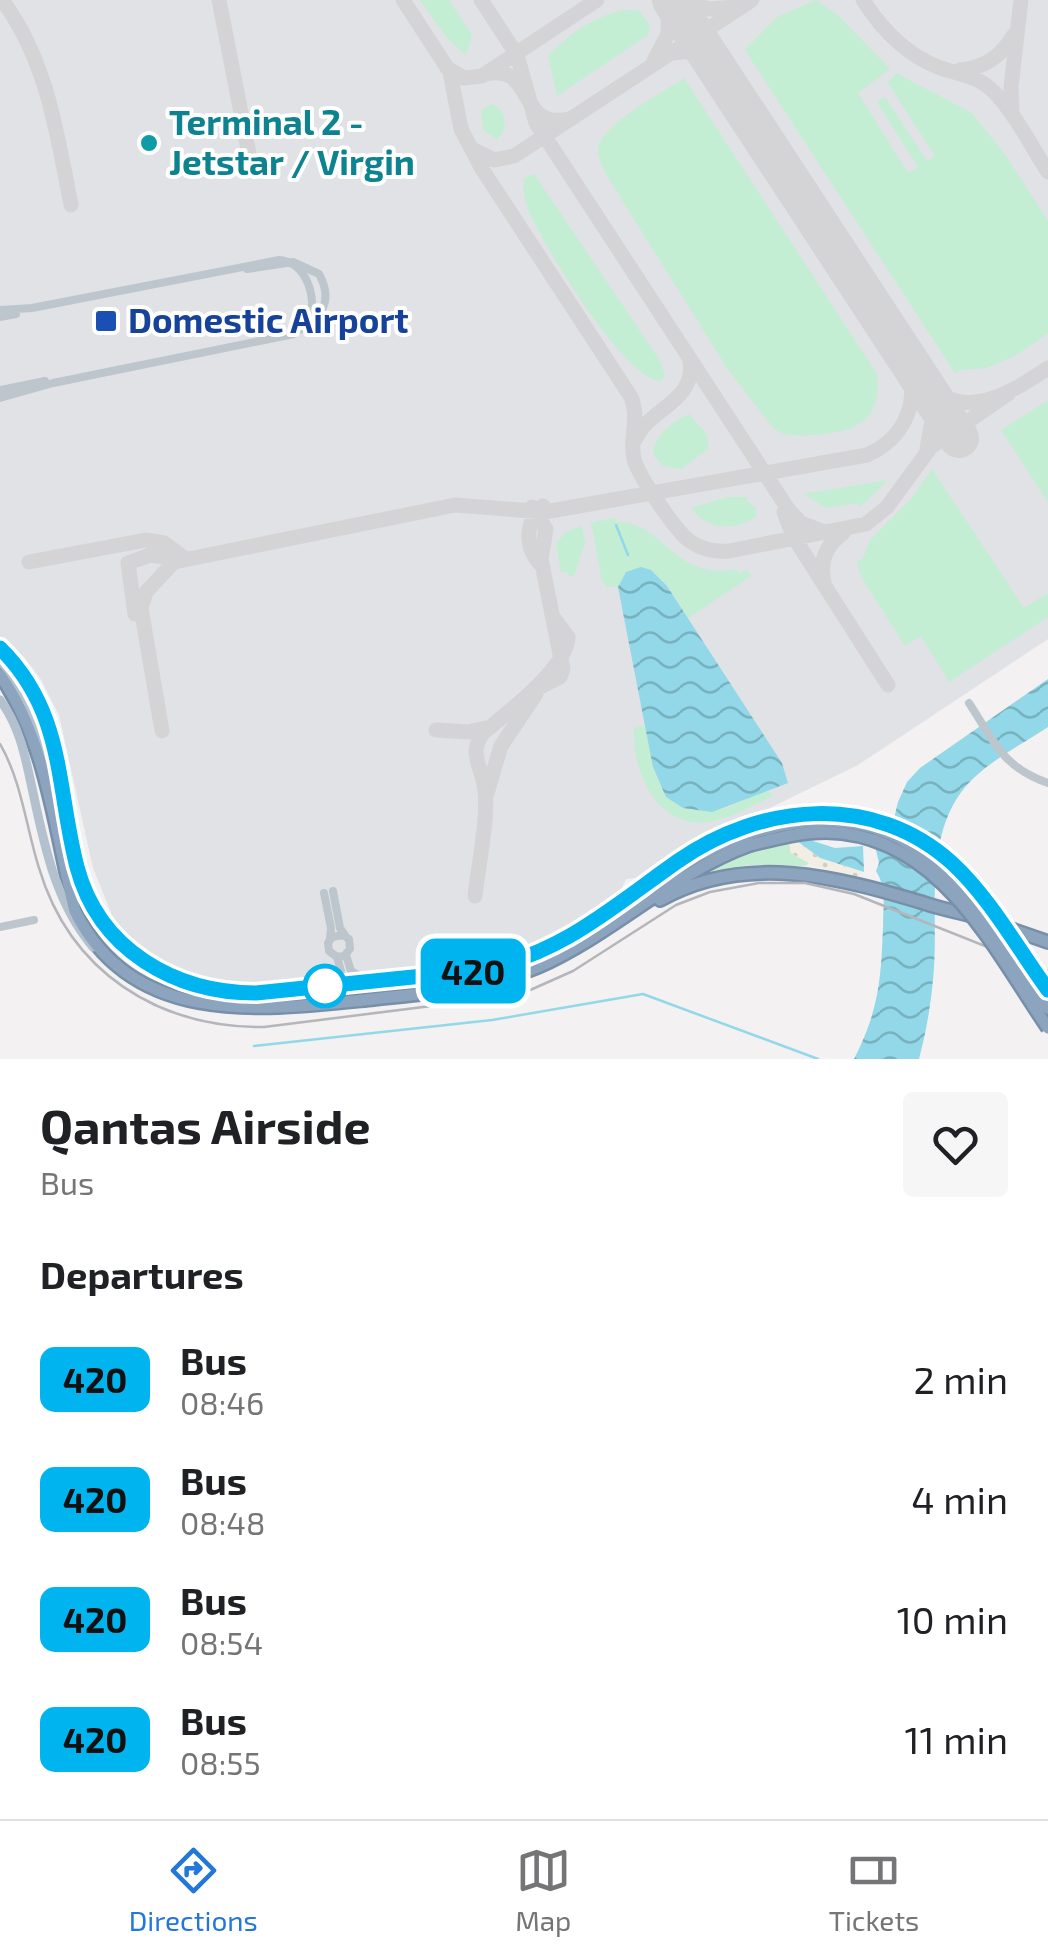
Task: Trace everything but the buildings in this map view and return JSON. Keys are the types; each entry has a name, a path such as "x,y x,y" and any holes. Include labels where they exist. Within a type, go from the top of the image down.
{"highway":[{"path":"0,648 27,679 46,716 77,866 92,903 107,927 142,962 183,982 231,993 482,970 510,964 553,948 688,861 746,836 791,824 836,820 872,828 926,855 964,889 1048,1008"},
{"path":"0,675 32,736 75,911 108,961 170,994 205,1004 238,1008 311,1005 513,982 571,958 650,906 706,880 735,874 792,873 869,886 1048,942"},
{"path":"464,987 508,978 552,960 782,816 836,812 868,818 912,836 941,854 960,872 1048,990"},
{"path":"746,836 842,833 876,842 921,864 956,895 1048,1028"}],"main road":[{"path":"0,660 18,682 40,727 80,890 107,927"},
{"path":"0,700 22,742 47,854 61,895 77,926 108,961"}],"street":[{"path":"0,314 280,260 294,262 302,270 312,314 305,327 286,336 53,382 0,398"},
{"path":"0,314 293,262 310,267 323,280 326,300 318,318 302,329 0,390"},
{"path":"970,702 1006,758 1021,773 1048,783"},
{"path":"316,987 341,975 342,956 350,944 329,895 329,951 342,956 354,975 383,980"},
{"path":"0,927 34,920"},
{"path":"330,939 339,934 346,937"}],"shaded area":[{"path":"0,0 1048,0 1048,639 858,765 692,846 644,877 626,879 615,904 551,944 521,957 483,966 244,989 185,979 161,969 126,941 114,920 93,868 59,715 40,678 0,636"}],"green space":[{"path":"420,0 449,0 472,35 466,55 448,39"},
{"path":"816,0 840,17 890,69 858,93 908,173 918,167 877,102 885,97 927,161 935,156 888,83 896,73 972,113 1006,156 1048,221 1048,333 1019,353 988,367 955,373 745,50 777,17"},
{"path":"624,10 640,11 650,27 648,35 557,96 548,56 583,27"},
{"path":"684,78 877,374 878,390 871,413 854,427 803,436 774,429 727,368 607,176 598,152 605,135"},
{"path":"492,104 504,119 503,132 497,139 483,130 481,110"},
{"path":"534,174 659,359 665,375 661,381 646,375 627,359 567,279 527,205 524,178"},
{"path":"1048,400 1048,502 1001,430"},
{"path":"689,414 707,435 708,449 681,469 663,466 653,455 660,435"},
{"path":"932,469 1024,608 1048,593 1048,617 949,682 921,636 905,646 860,575 857,561 862,560 871,539 911,499"},
{"path":"888,480 860,507 858,503 827,508 803,494"},
{"path":"728,497 747,497 756,508 756,517 739,525 721,526 705,521 691,508"},
{"path":"615,518 616,522 646,530 697,566 737,569 739,573 747,569 751,576 688,618 667,586 626,573 618,587 607,587 602,581 591,523"},
{"path":"582,526 585,543 574,576 569,577 568,572 561,572 556,544 564,533"},
{"path":"646,725 653,767 666,797 716,810 764,789 773,796 714,821 678,818 653,796 638,764 634,728"},
{"path":"789,842 791,853 809,863 806,866 748,865 706,876 703,872 761,849"}],"sand":[{"path":"797,841 820,858 861,872 860,878 814,866 791,853 789,842"}],"water":[{"path":"641,567 651,570 667,586 782,763 788,783 712,812 683,808 666,797 653,767 618,587 626,572"},
{"path":"1048,679 1048,727 974,777 953,806 944,827 936,873 932,990 919,1059 854,1059 874,1010 880,979 884,898 876,871 876,850 892,827 907,782 920,768"},
{"path":"810,840 835,848 863,846 864,872 820,858 797,841"}],"waterway":[{"path":"616,525 628,555"},
{"path":"254,1046 492,1020 643,994 818,1059"}],"taxiway":[{"path":"2,0 30,47 40,73 71,205"},
{"path":"219,0 250,159"},
{"path":"403,0 450,72 461,129 482,169 631,397 637,467 650,491 691,542 709,550 729,551 866,524 887,507 931,447 1009,393"},
{"path":"481,0 517,55 536,123 788,509 801,523 824,532"},
{"path":"447,68 464,78 482,76 597,0"},
{"path":"654,61 668,34 668,0"},
{"path":"680,0 709,9 735,7"},
{"path":"472,149 494,160 514,156 752,0"},
{"path":"863,0 886,31 915,55 978,80 992,90 1010,111 1048,172"},
{"path":"1012,111 1021,0"},
{"path":"664,2 680,14 698,40"},
{"path":"960,70 991,60 1013,36"},
{"path":"675,53 702,56 721,76"},
{"path":"485,74 501,73 512,78 541,115 552,120 569,119"},
{"path":"162,731 141,608 146,592 174,562 455,505 545,512 867,455 895,435 910,407 910,376 897,344"},
{"path":"635,440 686,386 690,361"},
{"path":"914,368 929,386 961,402 996,397 1048,368"},
{"path":"923,385 933,414 927,449"},
{"path":"543,506 532,520 529,536 532,552 543,567"},
{"path":"532,507 546,529 541,559 563,669 560,677 542,686"},
{"path":"784,512 793,536 888,685"},
{"path":"824,582 825,554 843,533"},
{"path":"29,562 146,540 164,543 183,557"},
{"path":"135,614 128,563 150,555 180,559"},
{"path":"475,896 486,809 477,746 483,733 534,689 558,662 568,637 553,617"},
{"path":"487,793 501,746 536,694"},
{"path":"436,730 468,732 490,727"}],"runway":[{"path":"672,0 959,438"}],"railway":[{"path":"0,744 19,789 39,868 53,905 72,937 123,987 154,1005 188,1017 225,1025 264,1027 519,995 573,971 676,905 710,892 759,883 805,883 854,894 1048,971"}],"bus line":[{"name":"420","path":"0,648 27,679 46,716 77,866 92,903 107,927 142,962 183,982 231,993 256,993 510,964 553,948 585,929 690,852 724,835 782,816 836,812 883,823 941,854 978,893 1048,990"}],"place":[{"name":"Terminal 2 - Jetstar / Virgin","path":"149,143"},
{"name":"Domestic Airport","path":"106,321"}]}
